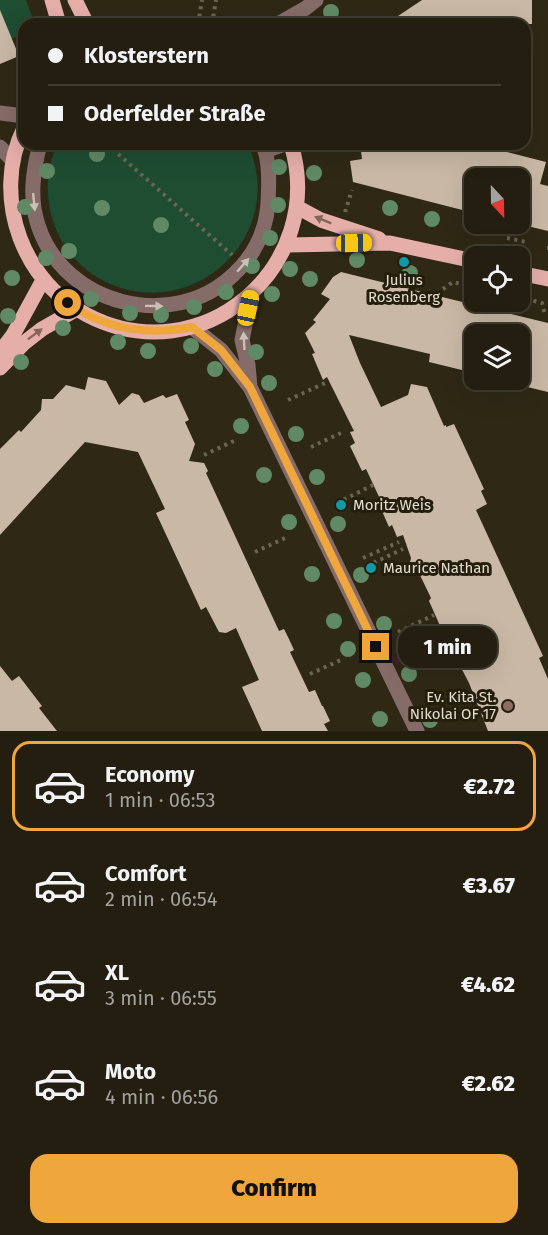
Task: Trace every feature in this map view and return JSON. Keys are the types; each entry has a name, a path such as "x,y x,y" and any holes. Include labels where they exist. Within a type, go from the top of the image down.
{"main road":[{"path":"52,0 57,18"},
{"path":"75,0 84,18"},
{"path":"18,146 11,177 12,211 29,259 59,296 77,309 110,325 142,331 172,331 192,327 224,314 251,295 276,266 287,245 297,207 298,173 292,150"},
{"path":"297,207 321,220 390,243 464,259"},
{"path":"287,245 390,243"},
{"path":"530,275 548,279"},
{"path":"0,352 14,335 44,280"},
{"path":"0,368 33,336 77,309"}],"street":[{"path":"288,18 311,4"},
{"path":"300,18 311,4"},
{"path":"0,113 18,115"},
{"path":"0,147 13,161"},
{"path":"38,150 32,184 35,211 42,234 53,254 78,282 91,290 118,302 165,306 200,298 224,284 244,265 259,241 267,218 269,183 264,150"},
{"path":"29,259 42,234"},
{"path":"250,387 242,340 251,295"},
{"path":"94,318 118,302"},
{"path":"192,327 221,350 250,387 417,731"}],"path":[{"path":"199,18 202,0"},
{"path":"213,18 216,0"},
{"path":"114,150 244,265"},
{"path":"341,212 345,214 352,190"},
{"path":"507,238 526,242"},
{"path":"443,289 453,282 464,285"},
{"path":"530,300 542,303 545,315"},
{"path":"288,400 325,383"},
{"path":"310,447 345,431"},
{"path":"204,455 238,439"},
{"path":"337,503 373,485"},
{"path":"255,552 285,538"},
{"path":"363,558 399,542"},
{"path":"367,566 403,549"},
{"path":"398,632 434,615"},
{"path":"310,674 343,659"}],"green space":[{"path":"0,0 26,0 33,18 18,18 18,36 0,45"},
{"path":"56,150 250,150 257,180 254,214 241,244 220,268 192,285 160,292 126,289 86,269 74,258 57,231 51,214 48,194 49,173"}],"building":[{"path":"422,0 532,0 532,24 531,18 395,18"},
{"path":"0,10 18,56 0,64"},
{"path":"361,150 499,150 546,162 540,184 548,186 548,231 530,227 530,168 464,168 464,210 353,182 350,161 362,159"},
{"path":"341,272 464,302 464,312 503,312 548,323 548,392 530,388 530,324 464,324 464,371 429,362 430,354 349,335 381,407 408,395 411,384 427,387 444,426 454,424 484,489 481,491 487,504 476,510 543,656 539,658 548,679 548,731 488,731 469,683 455,656 457,653 446,629 441,628 429,601 431,598 418,571 414,570 410,562 411,558 403,535 397,537 392,525 389,527 378,502 381,501 366,469 362,471 350,446 355,443 350,432 354,431 327,377 323,380 312,354 315,353 305,333 316,322 313,320 330,299 321,294 333,277"},
{"path":"88,377 106,381 119,405 132,393 139,395 144,403 163,395 166,398 177,394 189,420 185,422 195,444 189,461 204,463 208,471 206,473 279,631 284,629 294,650 290,652 309,692 315,690 330,721 324,724 328,731 262,731 242,687 259,680 236,628 226,633 219,632 206,607 201,610 156,513 165,509 138,452 85,442 0,535 0,449 19,430 21,432 41,410 42,399 53,399 66,385 85,390"},
{"path":"0,666 12,681 19,676 42,706 39,708 57,731 0,731"}],"place":[{"name":"Julius Rosenberg","path":"404,262"},
{"name":"Moritz Weis","path":"341,505"},
{"name":"Maurice Nathan","path":"371,568"},
{"name":"Ev. Kita St. Nikolai OF 17","path":"508,706"}],"route":[{"path":"68,303 110,325 132,330 152,332 192,327 221,350 250,387 376,647"}]}
